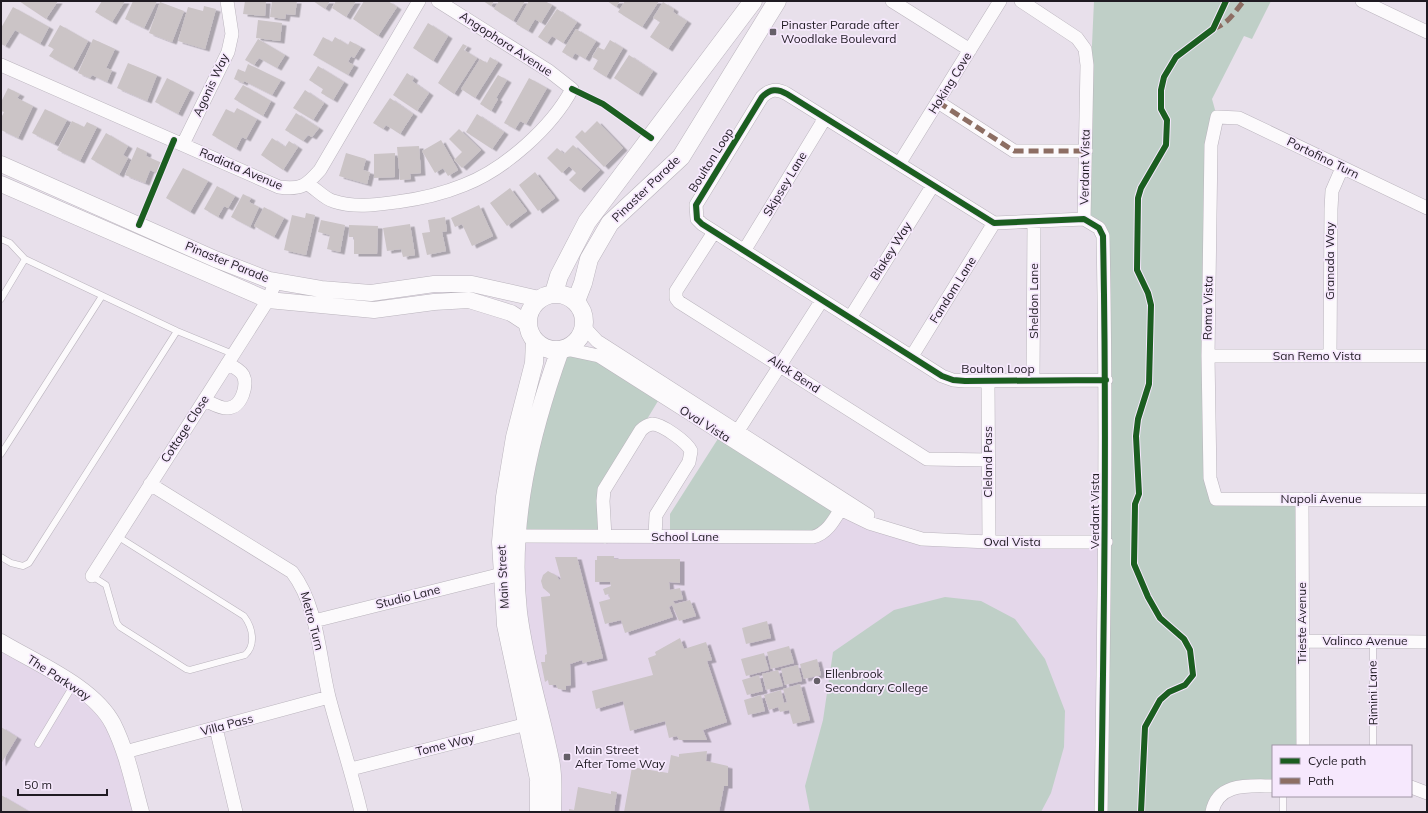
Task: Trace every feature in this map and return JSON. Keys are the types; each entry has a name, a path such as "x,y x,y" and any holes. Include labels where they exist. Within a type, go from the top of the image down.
{"main road":[{"name":"Pinaster Parade","path":"547,296 587,222 753,1"},
{"name":"Pinaster Parade","path":"576,301 584,283 589,259 610,223 681,157 777,1"},
{"path":"566,295 576,301 582,309 585,318 584,328 578,341 563,350 542,347 535,341 530,333 528,314 532,306 547,296 566,295"},
{"name":"Main Street","path":"535,341 534,363 515,437 505,497 501,542 502,574 506,625 534,722 550,762 552,812"},
{"name":"Main Street","path":"539,812 539,779 534,722 518,612 517,536 520,505 530,445 545,391 563,350"}],"street":[{"name":"Agonis Way","path":"183,144 228,52 232,34 227,1"},
{"path":"308,184 320,170 419,1"},
{"name":"Angophora Avenue","path":"308,184 332,201 368,206 424,198 466,184 498,166 532,140 564,104 572,89 549,71 438,1"},
{"path":"892,1 970,50"},
{"name":"Hoking Cove","path":"899,164 1000,1"},
{"name":"Verdant Vista","path":"1021,1 1077,38 1085,49 1087,65 1084,219 1099,228 1103,236 1106,380 1106,542 1101,812"},
{"path":"1362,1 1427,32"},
{"name":"Radiata Avenue","path":"1,65 279,187 291,188 308,184"},
{"name":"Boulton Loop","path":"994,223 781,90 774,89 767,92 696,205 697,218 714,232 942,376 953,380 988,381 1106,380"},
{"path":"938,102 1014,152 1086,152"},
{"name":"Portofino Turn","path":"1217,117 1239,118 1427,208"},
{"name":"Roma Vista","path":"1216,499 1210,478 1208,356 1211,145 1217,117"},
{"name":"Skipsey Lane","path":"744,251 825,118"},
{"name":"Pinaster Parade","path":"1,164 216,259 276,281 321,289 371,292 434,284 472,284 547,296"},
{"name":"Granada Way","path":"1330,356 1332,191 1342,168"},
{"name":"Pinaster Parade","path":"1,184 268,300 374,310 434,302 469,300 512,313 528,324"},
{"name":"Blakey Way","path":"850,318 933,185"},
{"path":"994,223 1034,223 1084,219"},
{"name":"Fandom Lane","path":"912,356 994,223"},
{"name":"Sheldon Lane","path":"1034,223 1034,380"},
{"name":"Alick Bend","path":"714,232 679,285 676,298 680,302 927,460 988,460"},
{"name":"Cottage Close","path":"92,576 268,300 276,281"},
{"path":"735,436 822,300"},
{"name":"Oval Vista","path":"584,328 597,341 735,436 869,523 896,533 922,539 989,542 1106,542"},
{"name":"Oval Vista","path":"563,350 599,356 735,436"},
{"name":"San Remo Vista","path":"1208,356 1427,356"},
{"path":"204,400 219,407 229,408 236,405 244,392 246,382 242,373 230,359"},
{"name":"Cleland Pass","path":"988,381 989,542"},
{"path":"605,537 603,501 604,490 641,430 652,424 658,425 684,442 691,451 689,462 656,515 655,537"},
{"name":"Metro Turn","path":"150,484 292,572 303,586 314,621 329,697 351,769 361,812"},
{"name":"Napoli Avenue","path":"1216,499 1427,500"},
{"name":"Trieste Avenue","path":"1302,499 1303,745"},
{"name":"School Lane","path":"517,536 812,537 820,535 826,530 843,505"},
{"name":"Studio Lane","path":"314,621 502,574"},
{"name":"Valinco Avenue","path":"1303,641 1372,640 1427,642"},
{"name":"The Parkway","path":"1,642 74,684 105,711 113,724 125,752 141,812"},
{"name":"Villa Pass","path":"125,752 329,697"},
{"name":"Tome Way","path":"351,769 534,722"},
{"path":"216,728 236,812"},
{"path":"1212,812 1217,799 1226,791 1236,786 1272,786"},
{"path":"1412,787 1427,793"}],"lane":[{"path":"1,239 10,243 25,260 177,331 230,359"},
{"path":"1,299 25,260"},
{"path":"1,454 102,296"},
{"path":"1,557 11,563 23,566 29,563 177,331"},
{"path":"92,576 106,585 117,622 120,627 186,669 190,670 245,655 251,650 253,644 250,628 244,616 117,536"},
{"name":"Rimini Lane","path":"1372,640 1374,745"},
{"path":"38,744 74,684"},
{"path":"1283,797 1283,812"}],"shaded area":[{"path":"1094,1 1271,1 1252,39 1244,36 1212,99 1217,117 1211,145 1216,499 1302,499 1303,745 1272,745 1272,786 1236,786 1212,812 1101,812 1103,236 1084,219"},
{"path":"560,350 581,351 661,396 608,484 605,537 517,536"},
{"path":"721,434 840,509 826,530 670,537 670,514"},
{"name":"Ellenbrook Secondary College","path":"840,509 896,533 1106,542 1101,812 542,812 517,536 813,537"},
{"path":"945,597 981,601 1015,619 1045,659 1065,711 1064,747 1051,793 1041,812 810,812 805,786 823,720 833,652 894,610"},
{"path":"1,642 105,711 141,812 1,812"}],"building":[{"path":"19,1 58,1 46,19"},
{"path":"102,1 125,1 112,22 95,12"},
{"path":"133,1 157,1 144,28 125,19"},
{"path":"245,1 266,1 265,16 243,14"},
{"path":"272,1 297,1 295,15 286,14 285,19 270,17"},
{"path":"313,1 330,1 325,9"},
{"path":"336,1 356,1 346,17 332,8"},
{"path":"364,1 388,1 397,7 378,36 353,19"},
{"path":"483,1 494,1 491,6"},
{"path":"499,1 525,1 513,21 494,9"},
{"path":"529,1 545,1 552,5 541,23 535,19 528,31 516,24"},
{"path":"607,1 620,1 616,7"},
{"path":"625,1 659,1 642,27 618,12"},
{"path":"160,2 184,11 172,42 149,33"},
{"path":"663,2 674,9 673,12 687,21 668,49 650,37 660,22 653,18"},
{"path":"204,6 216,9 205,49 178,41 188,7 203,11"},
{"path":"13,7 49,27 40,44 15,30 5,46 1,44 1,28"},
{"path":"557,9 577,22 563,43 552,36 547,43 538,37"},
{"path":"258,20 282,23 280,41 256,38"},
{"path":"428,23 448,36 433,61 413,48"},
{"path":"60,25 88,41 73,69 49,56 54,49 48,46"},
{"path":"576,29 596,41 585,59 575,53 572,58 562,52"},
{"path":"323,37 332,42 335,37 348,45 350,41 361,47 354,58 351,56 348,62 354,65 348,75 313,55"},
{"path":"93,39 115,49 106,68 112,70 107,82 92,75 90,78 78,73"},
{"path":"258,39 285,55 277,68 259,58 254,65 245,60"},
{"path":"610,40 623,48 606,77 593,69 598,60 592,57 598,47 604,50"},
{"path":"463,44 467,46 464,50 477,58 454,94 438,83"},
{"path":"629,55 653,71 638,94 614,78"},
{"path":"490,57 498,62 475,98 461,89 480,59 487,63"},
{"path":"128,63 157,75 147,101 117,88"},
{"path":"248,64 281,80 272,95 244,81 243,83 234,79 238,69 245,72"},
{"path":"318,66 344,82 333,100 321,93 323,89 309,80"},
{"path":"407,73 414,78 412,81 429,93 417,111 393,95"},
{"path":"498,75 507,80 496,98 498,99 491,111 480,104"},
{"path":"167,78 190,90 178,114 155,102"},
{"path":"529,78 547,88 526,124 520,121 515,129 504,123"},
{"path":"243,85 271,101 263,116 234,99"},
{"path":"8,88 20,94 17,98 33,106 18,138 1,130 1,118 4,112 1,111 1,102"},
{"path":"305,90 324,103 313,120 293,108"},
{"path":"390,98 413,114 400,134 386,125 383,129 373,123"},
{"path":"237,108 257,119 246,139 242,137 236,149 212,135 226,109 234,113"},
{"path":"45,109 67,120 54,144 32,133"},
{"path":"296,113 319,128 312,137 308,135 303,141 285,130"},
{"path":"477,114 504,132 492,149 466,132"},
{"path":"72,121 84,127 87,122 97,127 80,161 57,150"},
{"path":"597,121 623,148 604,167 575,137 582,130 585,133"},
{"path":"459,129 481,150 462,168 454,160 462,152 449,139"},
{"path":"106,133 128,146 123,155 128,158 119,175 91,159"},
{"path":"272,138 285,147 289,141 298,147 283,170 261,155"},
{"path":"441,140 458,170 448,176 443,168 435,173 422,151"},
{"path":"573,145 600,170 580,190 569,180 576,173 569,166 562,173 547,158 557,148 564,154"},
{"path":"419,146 421,173 410,174 411,179 400,180 397,147"},
{"path":"137,147 147,152 146,156 162,163 157,173 150,170 145,183 125,175"},
{"path":"346,153 366,159 363,170 370,172 367,184 339,176"},
{"path":"395,153 395,177 374,178 374,154"},
{"path":"183,168 208,181 190,212 166,198"},
{"path":"535,172 555,198 538,211 519,185"},
{"path":"217,186 235,196 228,208 224,206 218,217 204,209"},
{"path":"510,188 527,211 507,226 490,203"},
{"path":"243,194 251,198 249,202 259,207 250,227 231,217"},
{"path":"479,205 493,236 472,246 462,224 455,227 451,218"},
{"path":"264,207 284,218 274,237 254,226"},
{"path":"306,213 315,215 306,255 284,250 292,215 305,218"},
{"path":"445,217 447,231 442,232 446,251 427,255 422,233 430,232 428,220"},
{"path":"321,220 345,225 340,252 327,249 330,235 318,232"},
{"path":"410,224 415,255 403,257 401,249 387,251 383,228"},
{"path":"349,225 378,226 377,254 354,254 354,237 349,237"},
{"path":"597,556 614,556 614,559 680,559 680,583 669,582 670,590 680,588 683,599 673,601 675,604 690,600 696,616 679,621 672,605 669,607 673,617 625,633 621,620 605,624 599,602 610,599 609,594 605,595 603,589 611,586 610,582 595,582 595,560 597,560"},
{"path":"555,557 577,557 603,658 583,663 582,660 570,664 571,685 566,686 566,690 558,689 556,685 549,685 548,680 545,682 541,662 545,662 545,655 547,654 541,597 550,596 550,594 543,588 541,581 543,575 548,571 557,576 559,580 561,579"},
{"path":"767,621 771,638 746,644 742,628"},
{"path":"680,638 684,649 706,642 712,660 707,661 727,722 703,730 707,740 679,740 677,736 669,738 665,721 630,731 623,701 596,709 592,691 653,675 648,658 656,655 655,652"},
{"path":"789,646 794,663 771,669 767,652"},
{"path":"764,653 769,670 746,676 741,659"},
{"path":"817,659 821,675 804,679 800,664"},
{"path":"798,665 802,681 785,685 781,669"},
{"path":"778,670 783,686 766,690 762,674"},
{"path":"759,675 763,691 747,695 742,680"},
{"path":"800,684 810,720 793,724 789,710 780,712 778,707 769,710 764,695 781,690 784,703 787,702 783,689"},
{"path":"761,695 765,711 748,715 744,700"},
{"path":"1,727 17,737 1,764"},
{"path":"707,751 706,761 728,766 728,786 724,786 719,812 624,812 632,767 668,773 671,755 679,757 679,754"},
{"path":"578,787 611,794 611,791 617,792 614,812 569,812 569,809 574,810"},
{"path":"1,795 30,812 1,812"}],"marked path":[{"path":"1213,29 1223,24 1243,2 1246,1"},
{"path":"938,102 1014,151 1086,151"}],"cycle path":[{"path":"1141,812 1145,727 1160,700 1169,692 1185,685 1193,675 1190,650 1184,639 1160,618 1148,597 1134,564 1135,504 1139,494 1136,436 1138,419 1149,384 1151,305 1148,293 1137,270 1138,198 1141,188 1166,145 1167,120 1161,109 1161,90 1164,77 1176,57 1213,29 1226,1"},
{"path":"572,89 603,104 651,138"},
{"path":"1101,812 1104,596 1105,452 1105,380 1103,236 1099,228 1084,219 994,223 787,94 777,90 768,92 762,97 696,205 697,219 702,224 942,376 953,380 965,381 1106,380"},
{"path":"139,225 174,140"}],"place":[{"name":"Pinaster Parade after Woodlake Boulevard","path":"773,32"},
{"name":"Ellenbrook Secondary College","path":"817,681"},
{"name":"Main Street After Tome Way","path":"567,757"}]}
